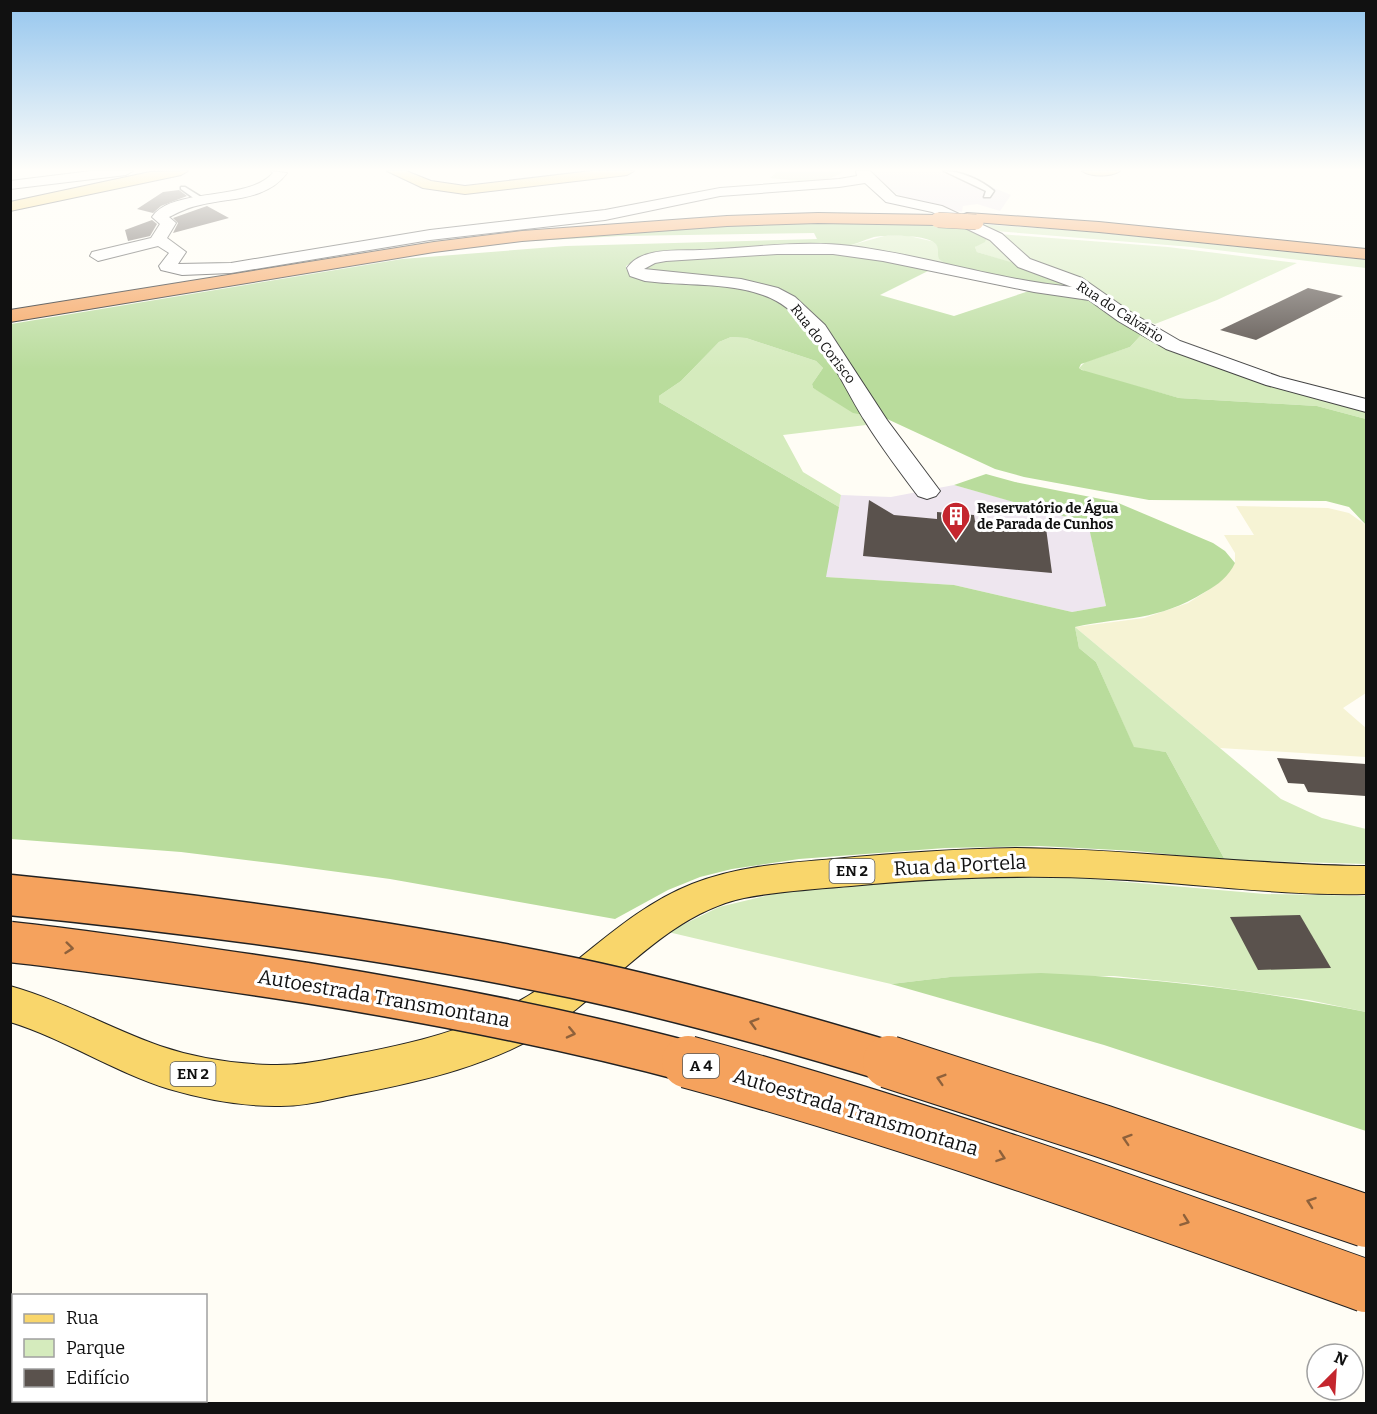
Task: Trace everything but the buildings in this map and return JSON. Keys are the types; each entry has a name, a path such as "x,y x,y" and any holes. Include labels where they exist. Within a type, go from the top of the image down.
{"highway":[{"path":"10,314 434,247 514,237"},
{"path":"1163,237 1366,255"},
{"path":"1188,237 1366,255"},
{"path":"1272,237 1366,243"},
{"path":"10,895 183,913 366,939 656,997 751,1022 978,1090 1366,1221"},
{"name":"Autoestrada Transmontana","path":"10,942 187,964 380,995 554,1029 663,1055 858,1110 948,1139 1366,1286"}],"main road":[{"name":"Rua da Portela","path":"10,1004 49,1018 129,1055 167,1068 242,1084 279,1086 387,1069 481,1041 507,1030 540,1012 660,920 694,901 730,886 918,865 1020,861 1087,863 1270,877 1366,880"}],"street":[{"path":"159,241 161,237"},
{"path":"98,256 159,241 178,252 168,263 170,268 195,270 231,268 418,237"},
{"name":"Rua do Calvário","path":"996,237 1024,263 1070,279 1155,336 1181,349 1273,381 1366,406"},
{"name":"Rua do Corisco","path":"927,491 876,420 843,364 795,304 771,291 748,285 645,276 636,272 635,268 648,261 668,257 825,249 882,256 1038,289 1095,295"}],"shaded area":[{"path":"954,485 1088,522 1106,606 1072,612 954,585 825,577 841,495 891,497"},
{"path":"1236,506 1328,508 1349,513 1366,525 1366,693 1343,708 1366,728 1366,757 1220,748 1075,627 1144,618 1188,603 1222,580 1235,563 1235,553 1224,535 1254,535"}],"green space":[{"path":"548,237 603,237 493,243"},
{"path":"816,237 874,237 843,247 636,260 626,266 626,269 634,276 728,285 775,297 800,319 832,361 864,415 853,413 813,388 812,384 823,368 816,361 746,338 731,337 719,342 681,381 659,396 659,402 839,507 826,577 954,585 1072,612 1106,606 1088,523 954,485 986,474 1116,502 1213,543 1225,551 1235,563 1230,572 1223,580 1187,602 1141,617 1075,627 1079,648 1096,662 1134,747 1166,752 1225,860 1136,851 1039,846 945,848 799,859 732,869 700,877 668,890 615,919 390,879 279,864 181,852 11,839 11,324 402,259 566,246 817,239"},
{"path":"880,237 913,237 935,242 949,266 848,246"},
{"path":"918,237 987,237 985,242 975,247 977,252 1054,275 1074,287 1059,288 949,266 939,259 938,248 934,242"},
{"path":"987,237 1015,264 977,252 975,247"},
{"path":"1002,237 1038,237 1168,247 1297,263 1217,300 1155,324 1134,315 1087,281 1027,260"},
{"path":"1069,237 1142,237 1366,260 1366,268 1192,247"},
{"path":"784,252 837,252 932,269 880,295 954,316 1032,290 1090,301 1142,334 1130,347 1081,364 1079,368 1082,370 1179,398 1317,406 1366,419 1366,525 1349,507 1326,501 1149,500 1024,477 995,469 885,418 830,335 805,305 792,297 642,271 644,266 656,261"},
{"path":"1142,334 1366,408 1366,419 1317,406 1179,398 1088,373 1079,368 1085,362 1130,347"},
{"path":"731,337 746,338 816,361 823,368 812,384 813,388 864,415 866,425 783,435 803,472 841,495 839,507 659,402 659,396 681,381 719,342"},
{"path":"1075,627 1281,799 1322,818 1366,829 1366,864 1225,860 1166,752 1134,748 1096,662 1079,648"},
{"path":"939,876 1069,877 1265,894 1366,896 1366,1012 1309,1000 1202,985 1114,976 950,977 891,984 668,932 719,907 782,892"},
{"path":"1041,973 1205,986 1286,997 1366,1012 1366,1131 1104,1045 891,984 950,977"}],"place":[{"name":"Reservatório de Água de Parada de Cunhos","path":"956,542"}]}
